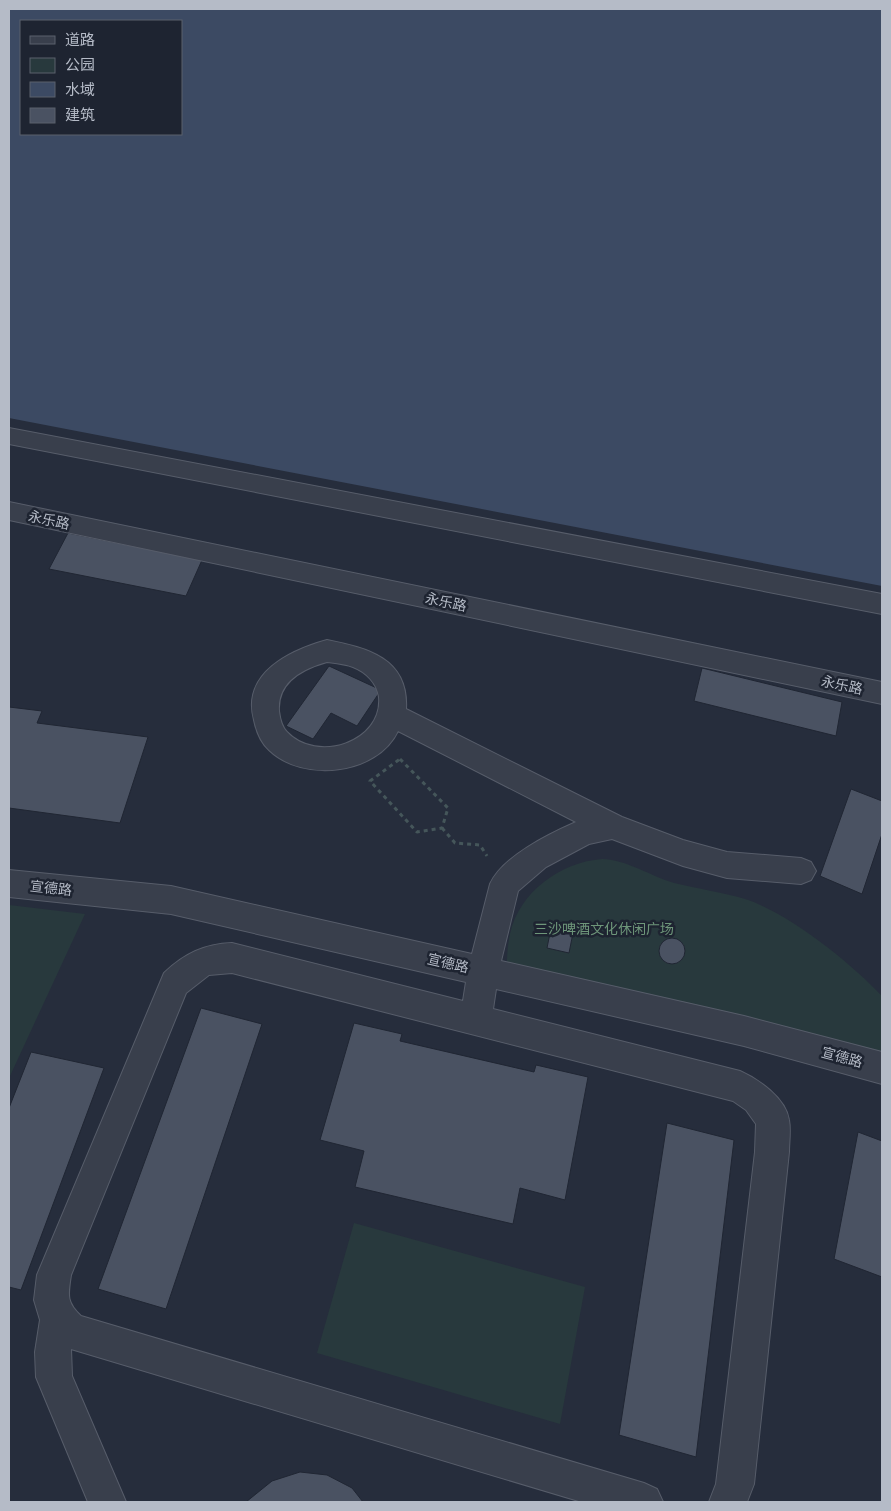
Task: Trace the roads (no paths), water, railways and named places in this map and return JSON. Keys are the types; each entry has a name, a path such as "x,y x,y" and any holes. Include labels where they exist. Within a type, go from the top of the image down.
{"street":[{"path":"9,436 882,604"},
{"name":"永乐路","path":"9,511 882,693"},
{"path":"327,651 346,652 364,658 379,668 392,690 394,698 392,715 384,731 371,745 353,755 333,760 312,759 293,752 278,741 268,726 265,709 268,692 277,677 290,664 327,651"},
{"path":"392,715 612,826 683,853 727,865 801,871"},
{"path":"476,1020 483,971 505,884 536,858 584,832 612,826"},
{"name":"宣德路","path":"9,883 171,900 744,1031 882,1068"},
{"path":"644,1502 71,1331 58,1320 51,1308 54,1276 175,983 192,966 214,958 232,958 740,1088 757,1099 773,1119 772,1152 735,1484 728,1502"},
{"path":"58,1320 53,1352 54,1377 107,1502"}],"water":[{"path":"9,9 882,9 882,586 9,418"}],"park label":[{"name":"三沙啤酒文化休闲广场","path":"604,929"}]}
